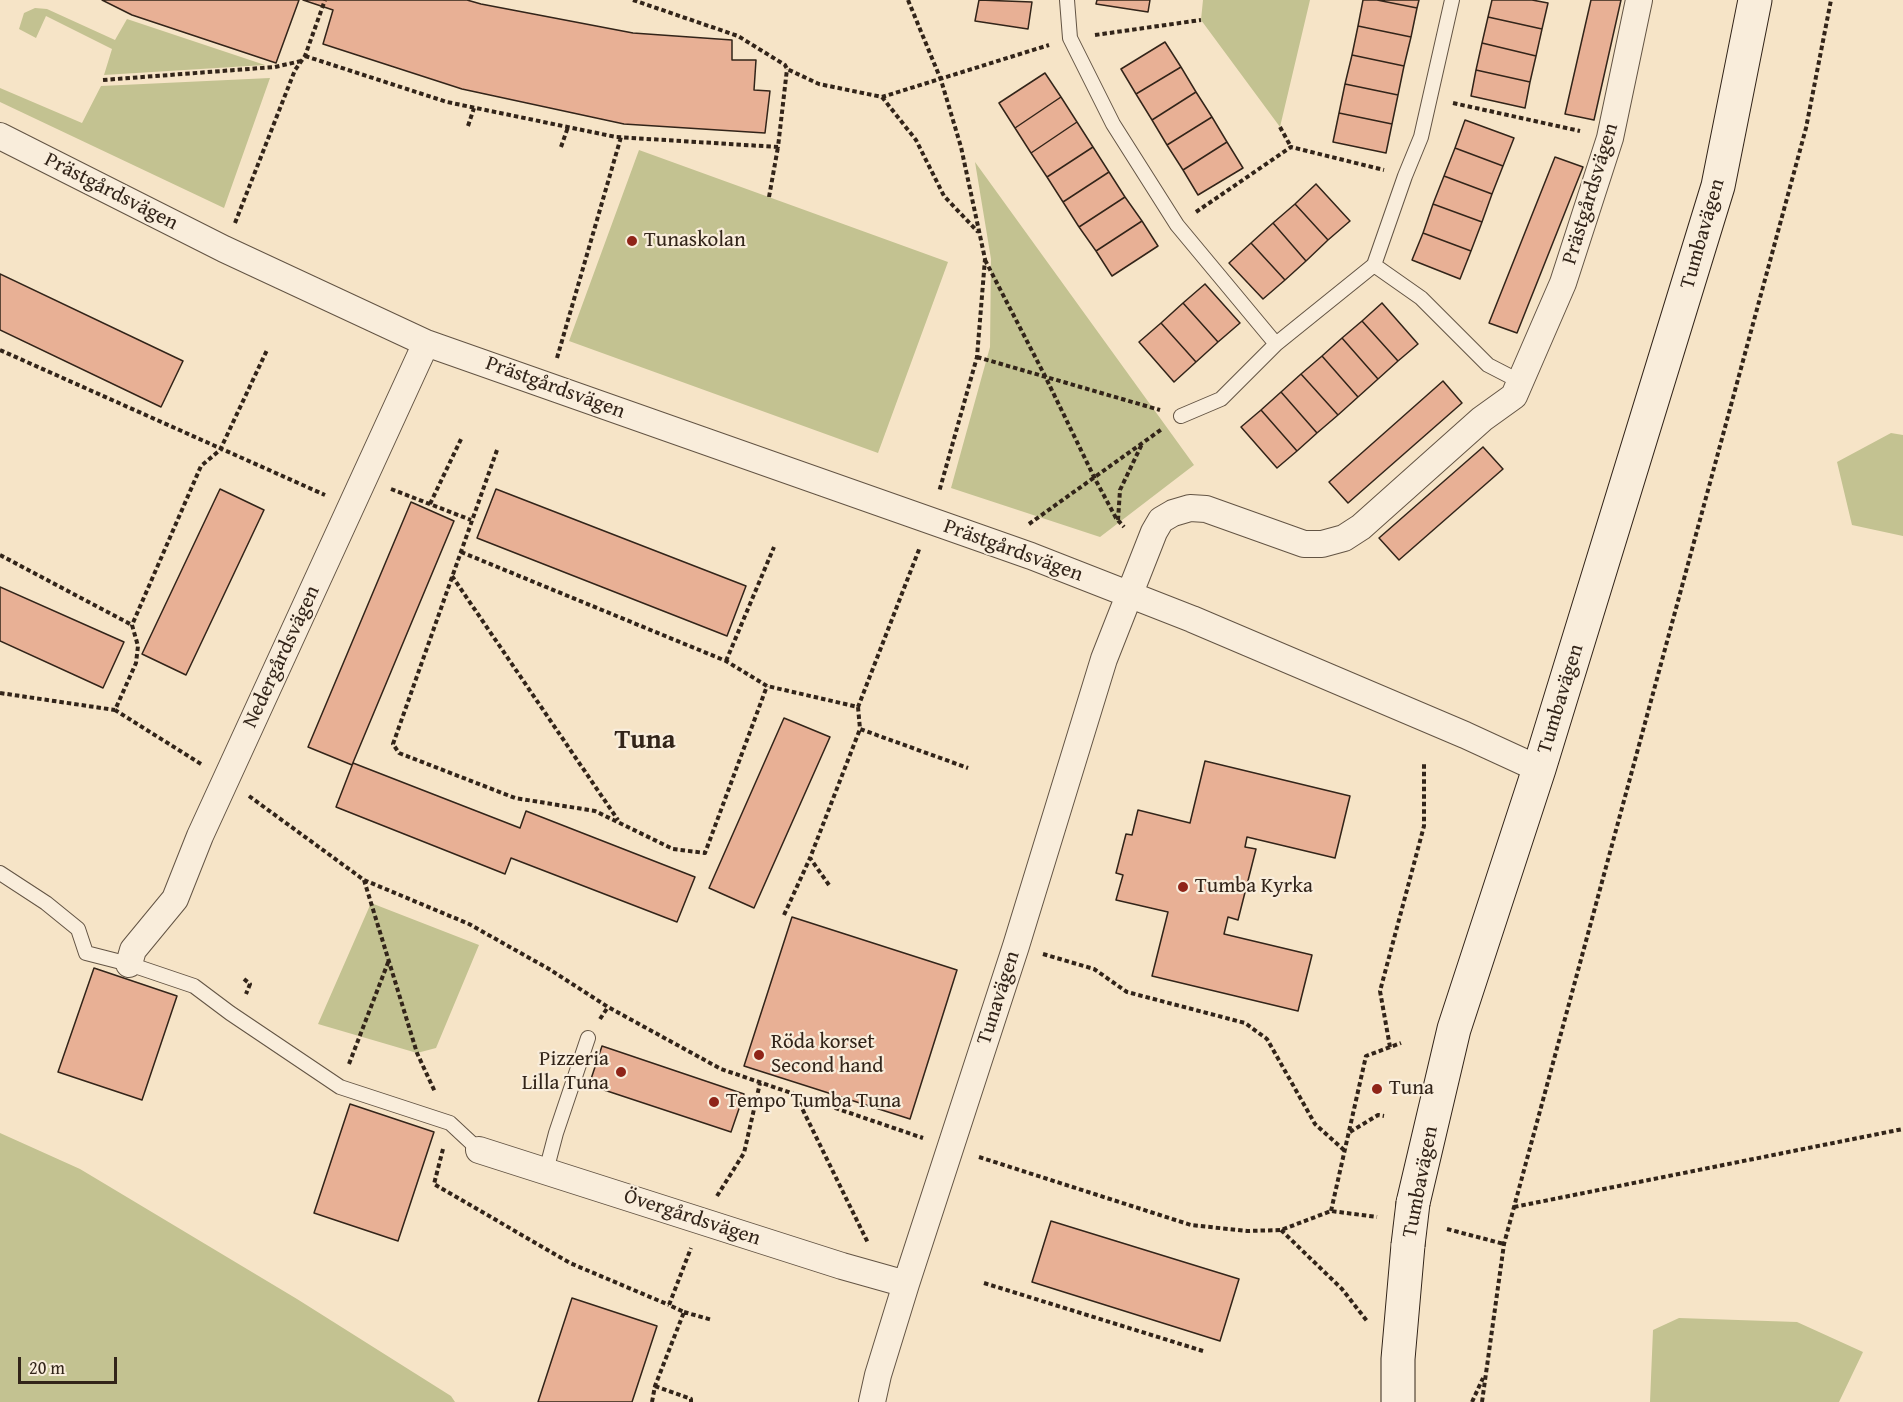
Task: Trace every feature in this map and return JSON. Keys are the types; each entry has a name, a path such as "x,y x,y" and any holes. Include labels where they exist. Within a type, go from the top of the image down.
{"main road":[{"name":"Tumbavägen","path":"1398,1402 1398,1359 1413,1203 1454,1029 1539,769 1718,186 1755,0"}],"street":[{"name":"Prästgårdsvägen","path":"1130,595 1146,551 1161,520 1173,513 1191,508 1206,508 1304,544 1322,544 1344,538 1361,527 1482,419 1514,396 1563,283 1611,138 1639,0"},
{"name":"Prästgårdsvägen","path":"0,136 234,254 426,343 1031,556 1214,628 1539,769"},
{"name":"Nedergårdsvägen","path":"129,964 133,950 175,899 200,836 426,343"},
{"name":"Tunavägen","path":"872,1402 896,1281 950,1147 1016,946 1104,658 1130,595"},
{"name":"Övergårdsvägen","path":"479,1150 896,1281"}],"lane":[{"path":"1067,0 1070,38 1113,124 1177,225 1276,344"},
{"path":"1181,416 1221,399 1276,344 1374,265 1421,137 1452,0"},
{"path":"1374,265 1421,298 1488,365 1521,382"},
{"path":"0,873 46,903 78,929 86,953 129,964 194,986 340,1087 450,1123 479,1150"},
{"path":"546,1171 556,1132 588,1038"}],"path":[{"path":"236,222 295,70 305,56 324,0"},
{"path":"633,0 738,36 785,65 787,69 819,84 882,97 1070,38 1201,20"},
{"path":"908,0 941,80 961,147 985,259 1094,477 1118,520 1146,551"},
{"path":"1482,1402 1504,1244 1806,128 1831,0"},
{"path":"305,56 447,102 568,127 621,137 778,147"},
{"path":"103,80 275,68 302,61"},
{"path":"769,197 778,147 787,69"},
{"path":"882,97 916,140 944,196 979,233"},
{"path":"1430,98 1611,138"},
{"path":"468,126 474,108"},
{"path":"561,147 568,127"},
{"path":"1280,127 1291,147 1405,176"},
{"path":"556,361 621,137"},
{"path":"1177,225 1291,147"},
{"path":"784,915 810,858 860,729 858,707 930,521 977,357 985,259"},
{"path":"0,350 219,450 351,506"},
{"path":"115,711 136,663 138,646 132,625 201,466 219,450 267,350"},
{"path":"977,357 1181,416"},
{"path":"1023,528 1181,416"},
{"path":"430,504 462,437"},
{"path":"1118,520 1120,490 1142,443"},
{"path":"496,450 393,744 399,753 515,798 595,811 673,849 705,853 767,686"},
{"path":"363,478 471,520"},
{"path":"726,661 774,548"},
{"path":"461,552 726,661 767,686 858,707"},
{"path":"0,555 132,625"},
{"path":"452,576 619,821"},
{"path":"0,693 115,711 226,779 364,880 469,924 549,969 608,1007 721,1069 950,1147 1191,1225 1247,1231 1281,1230 1331,1211 1377,1217"},
{"path":"860,729 968,768"},
{"path":"1390,1047 1380,991 1424,825 1424,762"},
{"path":"810,858 830,885"},
{"path":"364,880 417,1053 450,1123 434,1184 570,1263 684,1312 712,1320"},
{"path":"1016,946 1094,969 1127,992 1245,1023 1266,1039 1316,1124 1345,1151"},
{"path":"340,1087 388,960"},
{"path":"1331,1211 1366,1056 1401,1043"},
{"path":"669,1305 701,1221 744,1153 760,1083"},
{"path":"796,1095 896,1281"},
{"path":"1349,1132 1378,1115 1384,1116"},
{"path":"1514,1207 1903,1129"},
{"path":"1447,1229 1504,1244"},
{"path":"1281,1230 1342,1289 1398,1359"},
{"path":"984,1283 1203,1351"},
{"path":"652,1402 655,1386 684,1312"},
{"path":"1472,1402 1486,1373"},
{"path":"655,1386 691,1400 691,1402"}],"shaded area":[{"path":"1203,0 1310,0 1280,127 1201,20"},
{"path":"35,8 47,9 115,40 127,19 265,65 104,75 112,49 46,16 36,38 19,29 24,13"},
{"path":"270,78 224,208 0,102 0,88 82,123 101,86"},
{"path":"639,150 948,262 878,453 569,341"},
{"path":"975,162 1194,465 1100,537 951,488 990,347 991,259"},
{"path":"1891,433 1903,435 1903,536 1852,525 1837,462"},
{"path":"371,903 479,945 436,1048 417,1053 318,1024"},
{"path":"0,1133 80,1169 297,1299 451,1396 455,1402 0,1402"},
{"path":"1679,1318 1797,1322 1863,1352 1839,1402 1650,1402 1653,1330"}],"building":[{"path":"102,0 299,0 276,63 132,15"},
{"path":"303,0 467,0 633,33 732,40 732,60 756,60 754,90 770,91 765,133 624,124 462,89 323,44 333,10"},
{"path":"979,0 1032,2 1028,29 975,21"},
{"path":"1097,0 1150,0 1148,12 1096,4"},
{"path":"1363,0 1377,0 1417,8 1411,37 1358,26"},
{"path":"1377,0 1419,0 1417,8"},
{"path":"1492,0 1532,0 1548,3 1542,29 1488,17"},
{"path":"1591,0 1621,0 1594,120 1565,114"},
{"path":"1488,17 1542,29 1536,56 1482,43"},
{"path":"1358,26 1411,37 1404,66 1352,55"},
{"path":"1165,42 1181,67 1136,94 1121,69"},
{"path":"1482,43 1536,56 1530,82 1476,70"},
{"path":"1352,55 1404,66 1398,95 1345,84"},
{"path":"1181,67 1196,92 1152,120 1136,94"},
{"path":"1476,70 1530,82 1525,108 1471,96"},
{"path":"1045,73 1061,97 1015,128 999,103"},
{"path":"1345,84 1398,95 1392,124 1339,113"},
{"path":"1196,92 1212,117 1167,145 1152,120"},
{"path":"1061,97 1077,122 1031,153 1015,128"},
{"path":"1339,113 1392,124 1386,153 1333,142"},
{"path":"1212,117 1227,142 1183,170 1167,145"},
{"path":"1465,120 1514,138 1503,166 1455,148"},
{"path":"1077,122 1093,147 1047,177 1031,153"},
{"path":"1227,142 1243,168 1198,195 1183,170"},
{"path":"1093,147 1109,172 1063,202 1047,177"},
{"path":"1455,148 1503,166 1492,194 1444,176"},
{"path":"1555,157 1583,167 1517,333 1489,323"},
{"path":"1109,172 1125,197 1079,227 1063,202"},
{"path":"1444,176 1492,194 1482,222 1433,204"},
{"path":"1316,184 1350,221 1328,240 1295,204"},
{"path":"1125,197 1142,221 1096,251 1079,227"},
{"path":"1295,204 1328,240 1306,261 1273,223"},
{"path":"1433,204 1482,222 1471,251 1423,233"},
{"path":"1142,221 1158,246 1112,276 1096,251"},
{"path":"1273,223 1306,261 1285,280 1251,243"},
{"path":"1423,233 1471,251 1460,279 1412,260"},
{"path":"1251,243 1285,280 1263,299 1229,263"},
{"path":"0,274 183,361 161,407 0,330"},
{"path":"1205,284 1240,323 1218,342 1183,303"},
{"path":"1183,303 1218,342 1196,362 1161,323"},
{"path":"1382,303 1418,344 1398,361 1362,321"},
{"path":"1362,321 1398,361 1378,379 1342,338"},
{"path":"1161,323 1196,362 1174,382 1139,342"},
{"path":"1342,338 1378,379 1358,397 1322,356"},
{"path":"1322,356 1358,397 1338,415 1301,374"},
{"path":"1301,374 1338,415 1317,433 1281,392"},
{"path":"1443,381 1462,403 1348,503 1329,482"},
{"path":"1281,392 1317,433 1297,451 1261,410"},
{"path":"1261,410 1297,451 1277,468 1241,427"},
{"path":"1483,447 1503,469 1399,560 1379,538"},
{"path":"220,489 264,510 186,675 142,654"},
{"path":"496,489 746,586 727,636 477,538"},
{"path":"411,502 454,521 352,765 308,747"},
{"path":"0,587 124,642 103,688 0,641"},
{"path":"784,718 830,737 754,908 709,888"},
{"name":"Tumba Kyrka","path":"1205,761 1350,796 1335,858 1247,837 1245,847 1256,849 1238,920 1228,917 1224,934 1312,955 1298,1011 1152,976 1168,912 1116,900 1123,875 1116,873 1126,834 1132,835 1138,810 1190,823"},
{"path":"353,763 520,828 526,811 695,877 677,922 511,858 505,874 336,807"},
{"path":"792,917 957,970 910,1119 744,1066"},
{"path":"94,968 177,996 142,1100 58,1072"},
{"path":"602,1046 744,1094 731,1132 589,1085"},
{"path":"350,1104 434,1132 398,1241 314,1213"},
{"path":"1051,1221 1239,1279 1220,1341 1032,1282"},
{"path":"572,1298 657,1326 632,1402 538,1402"}],"place":[{"name":"Tunaskolan","path":"632,241"},
{"name":"Tumba Kyrka","path":"1183,887"},
{"name":"Röda korset Second hand","path":"759,1055"},
{"name":"Pizzeria Lilla Tuna","path":"621,1072"},
{"name":"Tuna","path":"1377,1089"},
{"name":"Tempo Tumba Tuna","path":"714,1102"}],"district":[{"name":"Tuna","path":"645,741"}]}
